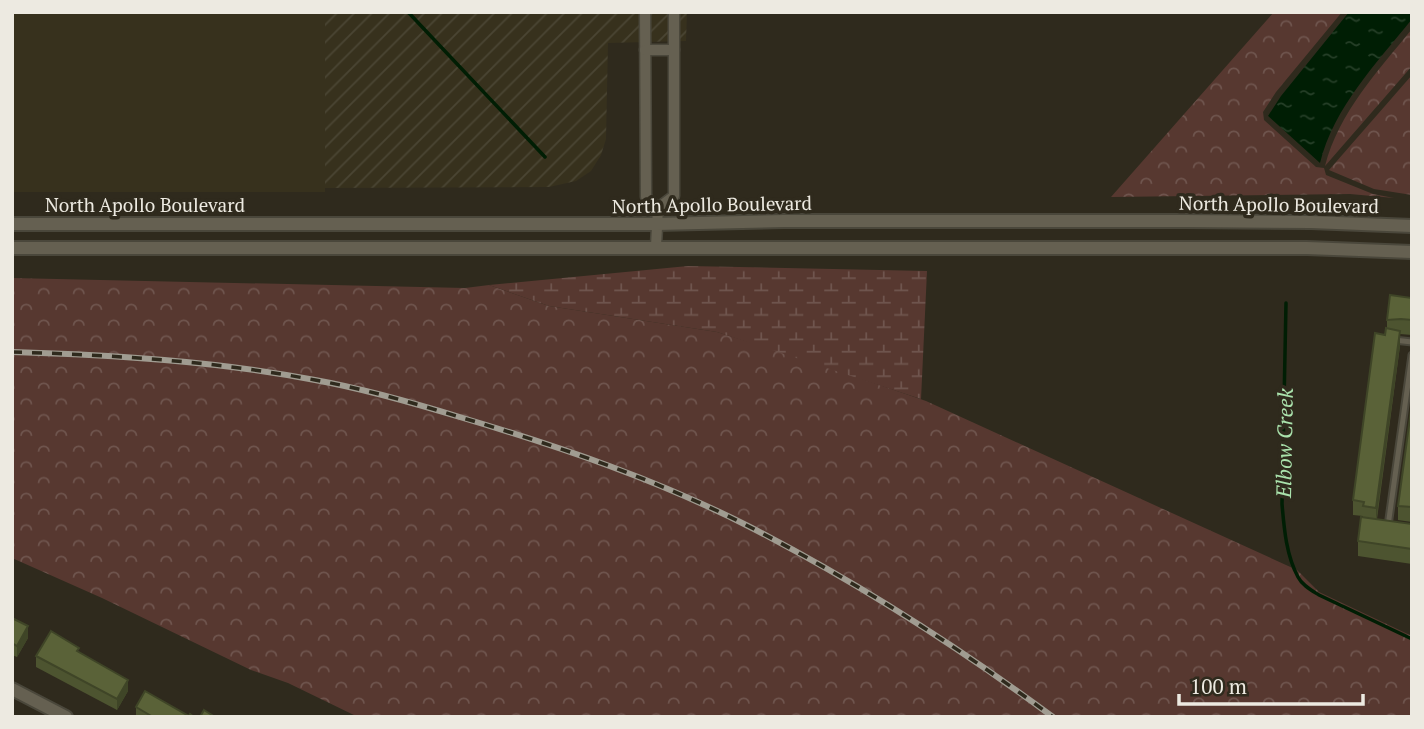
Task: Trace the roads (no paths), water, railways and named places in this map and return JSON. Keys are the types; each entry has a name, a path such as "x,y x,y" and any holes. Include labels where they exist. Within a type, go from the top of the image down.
{"street":[{"path":"645,12 646,197 658,208"},
{"path":"656,246 658,208 674,196 674,12"},
{"path":"645,50 674,50"},
{"name":"North Apollo Boulevard","path":"12,223 657,225 784,221 1185,221 1412,226"},
{"path":"12,247 1293,248 1412,252"},
{"path":"15,695 66,717"}],"lane":[{"path":"1389,339 1412,342"},
{"path":"1388,529 1412,355"},
{"path":"1375,527 1400,531"}],"water":[{"path":"1349,12 1412,12 1412,19 1346,105 1326,143 1320,163 1268,116"}],"waterway":[{"path":"408,12 545,157"},
{"name":"Elbow Creek","path":"1286,303 1282,504 1291,560 1298,577 1319,595 1412,639"}],"railway":[{"path":"12,352 164,360 277,373 408,402 574,453 682,495 791,549 906,617 1053,717"}]}
